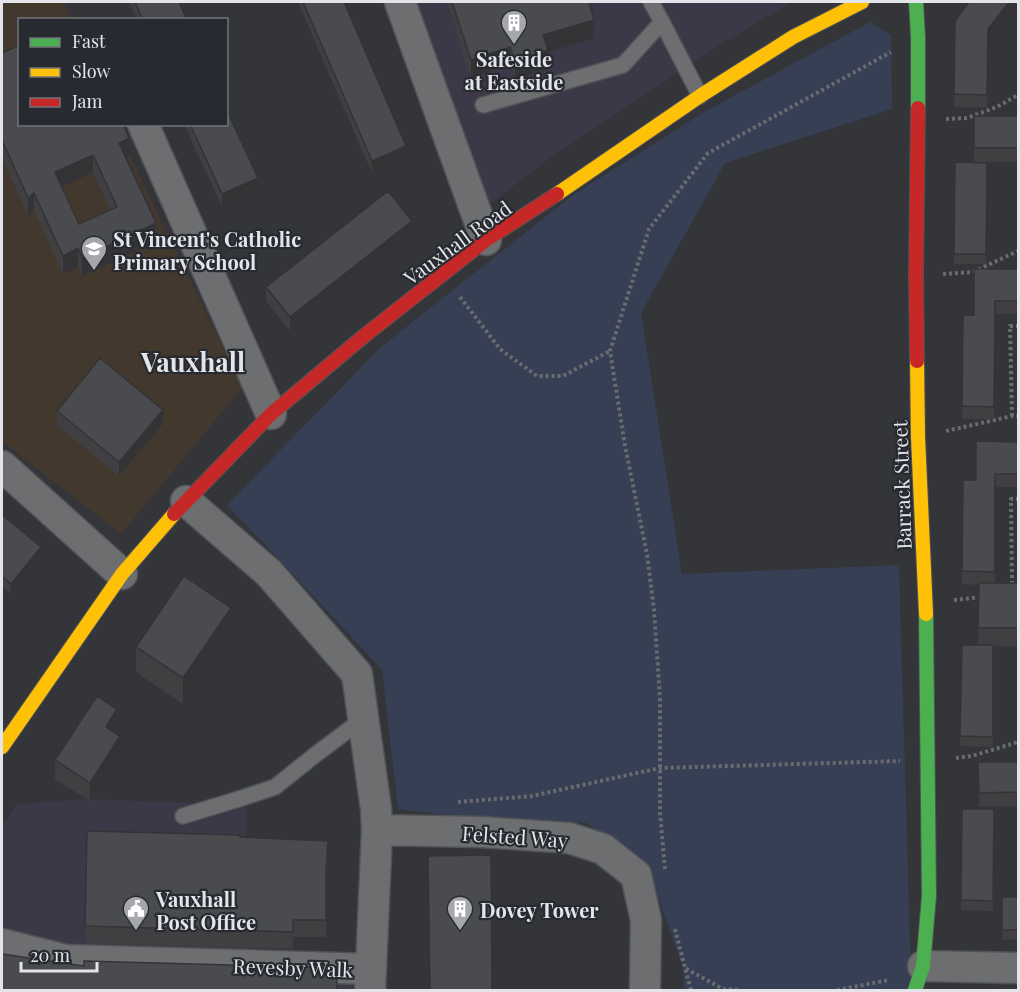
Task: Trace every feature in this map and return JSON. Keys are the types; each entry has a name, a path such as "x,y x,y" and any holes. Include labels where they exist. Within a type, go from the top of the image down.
{"main road":[{"name":"Vauxhall Road","path":"2,747 122,574 186,501 271,414 364,336 486,240 572,185 700,96 793,37 862,2"},
{"name":"Barrack Street","path":"916,2 918,37 916,275 918,437 926,603 929,896 919,978"}],"street":[{"path":"400,2 486,240"},
{"path":"144,126 271,414"},
{"path":"2,466 122,574"},
{"path":"186,501 269,573 357,674 377,830 371,980"},
{"name":"Felsted Way","path":"377,830 482,832 569,838 603,849 636,875 646,920 645,989"},
{"name":"Revesby Walk","path":"2,944 66,960 371,980"},
{"path":"919,978 1018,968"}],"lane":[{"path":"651,2 700,96"},
{"path":"483,105 623,65 662,22"},
{"path":"183,816 275,787 363,719"}],"path":[{"path":"665,869 660,812 660,699 654,610 647,554 625,446 610,351 649,229 708,153 918,37"},
{"path":"918,120 967,118 997,107 1018,95"},
{"path":"916,275 973,272 1018,251"},
{"path":"443,275 500,349 537,376 563,376 610,351"},
{"path":"1012,416 1010,326 1018,326"},
{"path":"918,437 1018,416"},
{"path":"1012,584 1011,499 1018,499"},
{"path":"1004,588 1018,584"},
{"path":"926,603 989,596"},
{"path":"454,802 532,796 660,768 928,761 972,756 1018,742"},
{"path":"674,925 691,990"},
{"path":"686,968 723,989 741,990"},
{"path":"837,990 893,979 919,978"}],"shaded area":[{"name":"St Vincent's Catholic Primary School","path":"2,2 64,2 72,18 18,18 18,126 115,126 242,388 121,534 2,441"},
{"path":"416,2 792,2 718,46 552,156 488,206"},
{"path":"870,22 891,35 892,109 725,163 641,313 682,574 899,565 911,978 906,990 684,990 683,967 648,869 587,823 485,820 398,809 382,670 227,505 381,347 573,195 704,112"},
{"path":"87,799 246,805 250,959 353,958 352,990 2,990 2,826 18,804"}],"building":[{"path":"135,2 179,2 186,18 142,18"},
{"path":"303,2 344,2 406,146 372,161"},
{"name":"Safeside at Eastside","path":"452,2 589,2 594,20 543,35 548,50 515,61 510,47 471,60"},
{"path":"969,2 1015,2 1007,5 988,29 987,95 954,94 955,21"},
{"path":"18,46 18,126 124,126 129,138 119,143 156,223 82,258 78,248 63,256 34,193 28,198 2,140 2,53","holes":["93,155 117,207 79,224 55,172"]},
{"path":"228,113 258,178 222,194 191,126 228,126"},
{"path":"974,116 1018,116 1018,148 974,148"},
{"path":"955,162 987,163 986,254 954,254"},
{"path":"388,191 412,221 290,317 266,287"},
{"path":"974,269 1018,269 1018,301 995,301 994,407 962,406 963,315 974,315"},
{"path":"100,358 163,410 119,462 57,411"},
{"path":"976,441 1018,442 1018,474 995,474 995,572 962,571 963,480 976,480"},
{"path":"2,515 41,547 11,584 2,576"},
{"path":"184,576 231,608 183,678 136,647"},
{"path":"979,583 1018,583 1018,628 978,628"},
{"path":"962,645 993,645 993,737 960,736"},
{"path":"97,696 117,709 106,727 120,736 90,783 55,760"},
{"path":"978,762 1018,762 1018,792 979,793"},
{"path":"962,809 994,809 993,901 961,900"},
{"path":"87,831 240,835 240,837 328,841 326,920 293,920 293,932 85,926"},
{"name":"Dovey Tower","path":"491,855 492,990 430,990 428,856"},
{"path":"1002,897 1018,897 1018,930 1002,930"},
{"path":"2,954 84,966 84,961 337,968 337,990 2,990"}],"traffic: fast":[{"path":"916,2 918,108"},
{"path":"915,990 923,966 929,896 926,614"}],"traffic: slow":[{"path":"557,194 700,96 793,37 862,2"},
{"path":"917,361 926,614"},
{"path":"2,747 122,574 174,514"}],"traffic: jam":[{"path":"917,361 918,108"},
{"path":"174,514 271,414 364,336 486,240 557,194"}],"place":[{"name":"Safeside at Eastside","path":"514,46"},
{"name":"St Vincent's Catholic Primary School","path":"94,272"},
{"name":"Vauxhall Post Office","path":"136,932"},
{"name":"Dovey Tower","path":"460,932"}],"district":[{"name":"Vauxhall","path":"193,361"}]}
